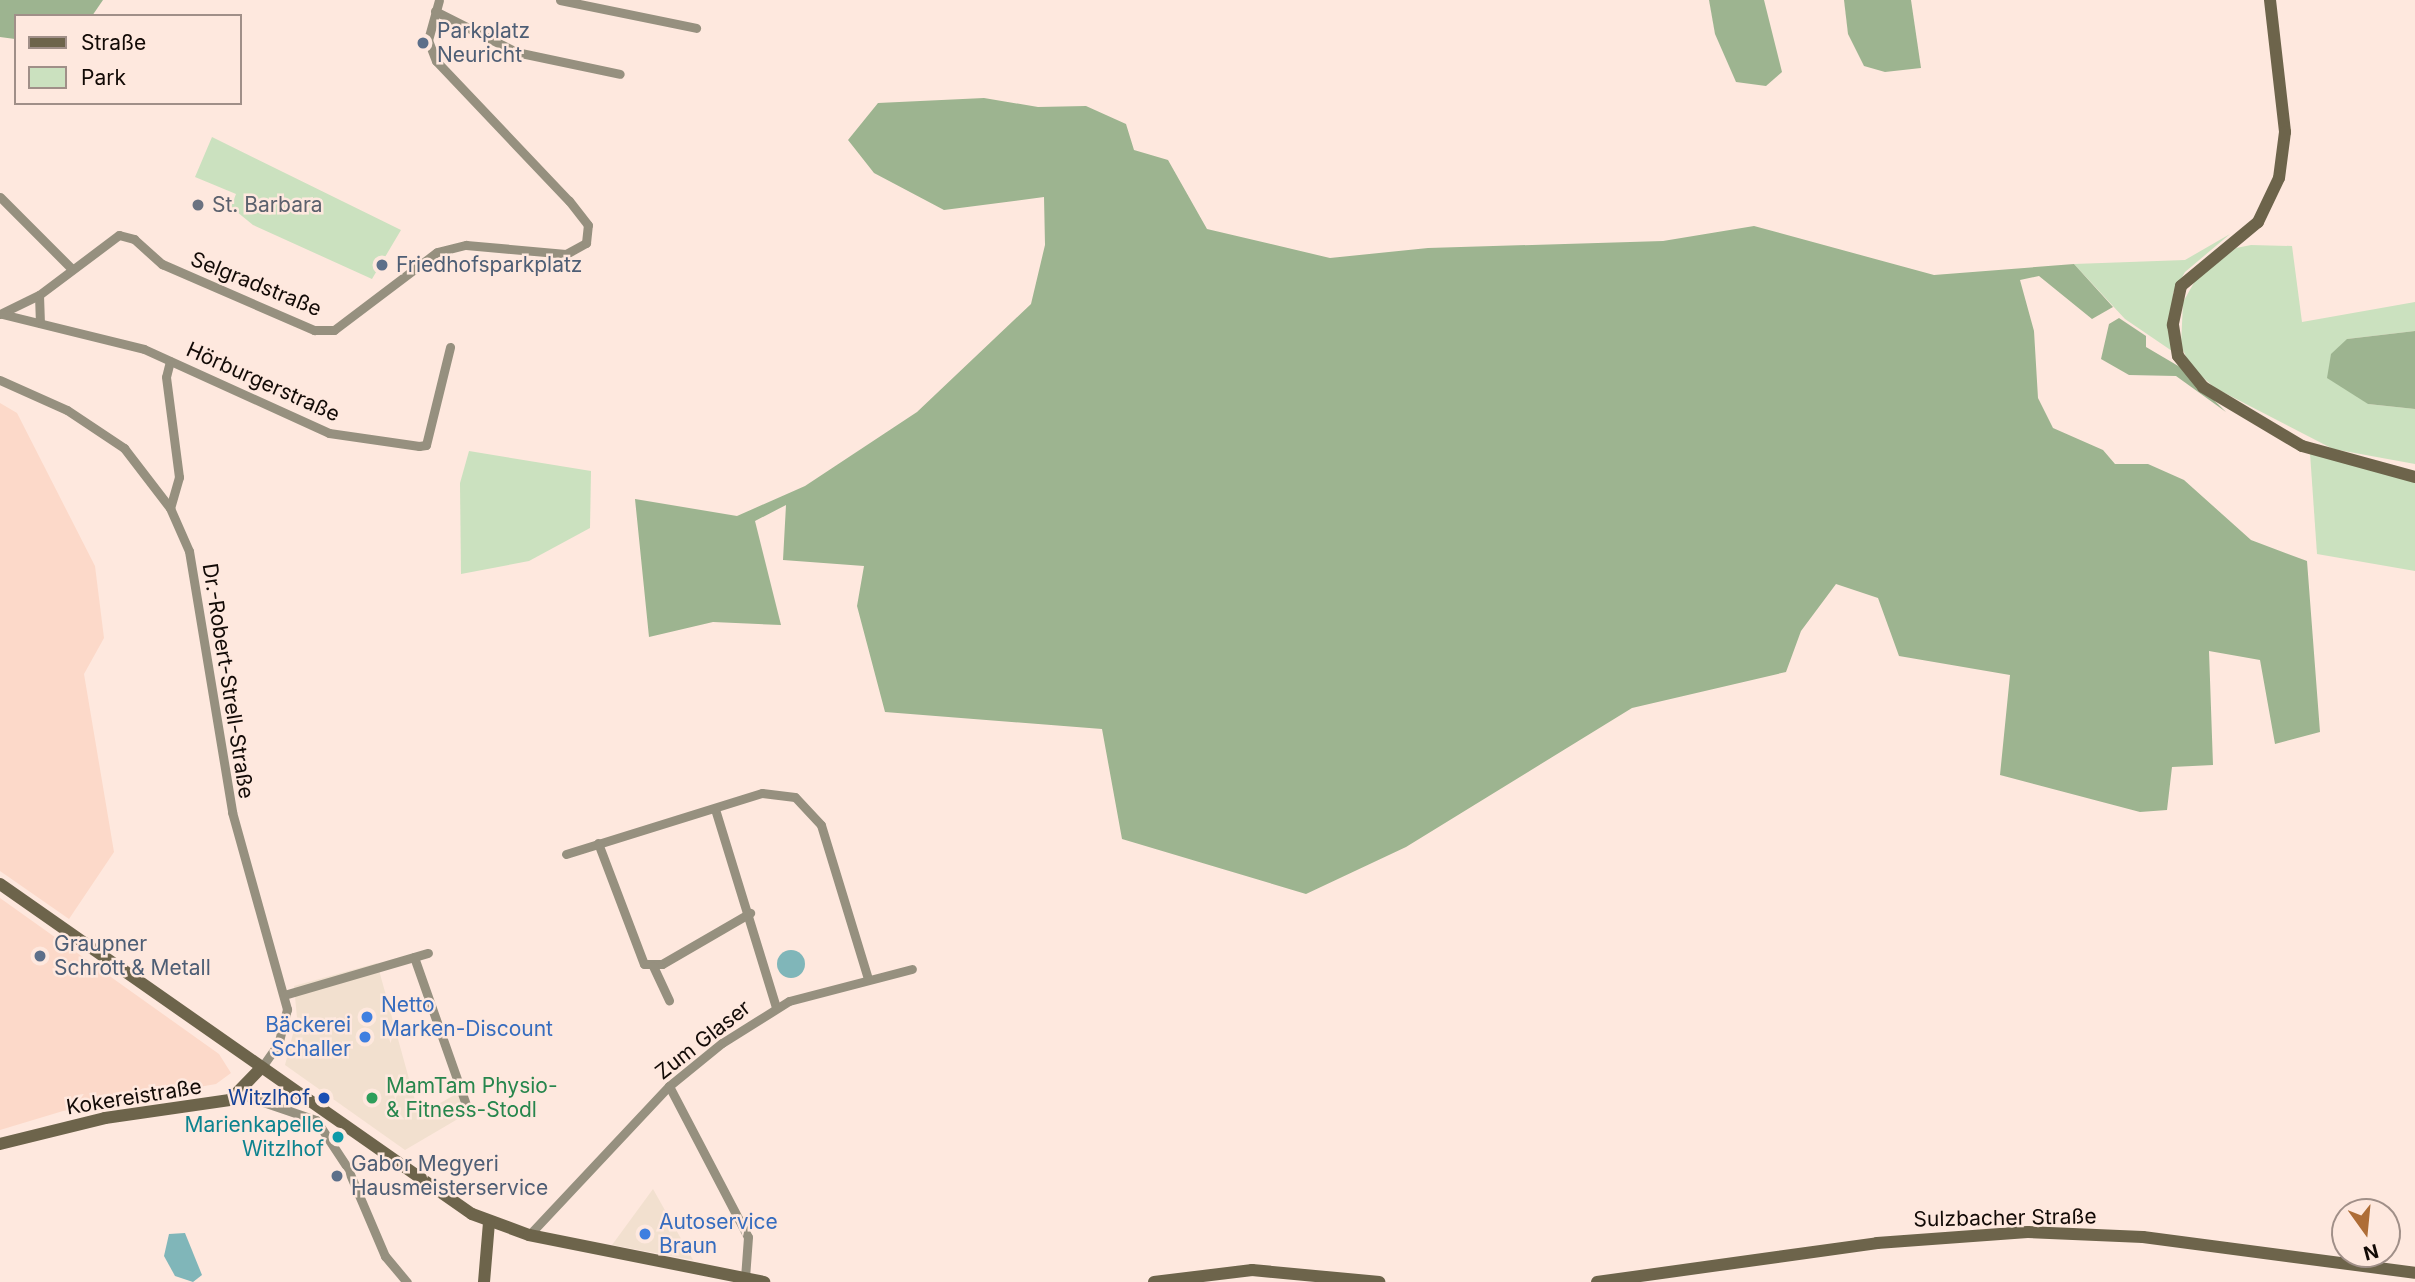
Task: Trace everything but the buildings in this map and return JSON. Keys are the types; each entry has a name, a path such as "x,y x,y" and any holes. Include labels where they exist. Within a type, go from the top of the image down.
{"main road":[{"path":"2270,0 2285,132 2279,178 2258,222 2181,286 2173,325 2178,356 2203,387 2302,446 2415,478"},
{"path":"0,884 261,1068 489,1222 529,1235 764,1282"},
{"path":"240,1094 261,1068"},
{"name":"Kokereistraße","path":"0,1144 240,1094"},
{"path":"484,1282 489,1222"},
{"name":"Sulzbacher Straße","path":"1597,1282 1877,1243 2028,1232 2143,1237 2415,1273"},
{"path":"1154,1282 1252,1270 1379,1282"}],"street":[{"path":"439,0 435,11 516,52 620,74"},
{"path":"560,0 696,28"},
{"name":"Selgradstraße","path":"0,314 39,295 111,238 128,236 162,264 314,330 334,330 437,252 466,245 566,254 586,243 587,225 569,201 436,61 428,40 435,11"},
{"path":"0,197 71,268"},
{"path":"39,295 40,323"},
{"name":"Hörburgerstraße","path":"0,314 133,345 330,433 426,445 450,347"},
{"name":"Hörburgerstraße","path":"170,360 166,377 179,477 170,508"},
{"name":"Dr.-Robert-Strell-Straße","path":"0,380 103,431 146,473 170,508 197,587 245,869 284,995 283,1030 261,1068"},
{"path":"565,854 772,792 806,804 821,825 868,979"},
{"path":"715,808 750,913 776,1007"},
{"path":"598,844 637,957 653,966 669,1002"},
{"path":"653,966 750,913"},
{"path":"284,995 428,953"},
{"path":"414,957 468,1110"},
{"name":"Zum Glaser","path":"529,1235 669,1086 776,1007 868,979 912,969"},
{"path":"669,1086 748,1237 745,1278"},
{"path":"240,1094 316,1120 346,1167 385,1256 407,1282"}],"shaded area":[{"path":"0,403 17,413 95,566 104,638 84,674 114,852 69,919 0,871"},
{"path":"0,898 219,1054 231,1073 216,1084 63,1111 0,1130"},
{"path":"377,963 419,1115 458,1093 468,1113 405,1150 285,1065 297,1018 294,986"},
{"path":"653,1189 693,1260 612,1245"}],"green space":[{"path":"0,0 103,0 93,14 14,14 14,39 0,37"},
{"path":"1709,0 1764,0 1782,72 1766,86 1736,82 1715,34"},
{"path":"1844,0 1911,0 1921,68 1885,72 1864,66 1848,34"},
{"path":"984,98 1038,107 1086,106 1126,124 1134,150 1168,160 1207,229 1330,258 1428,248 1663,241 1754,226 1934,275 2074,264 2113,307 2092,319 2039,276 2020,280 2034,331 2038,398 2053,428 2103,450 2115,464 2148,464 2184,480 2251,540 2307,561 2320,732 2275,744 2260,660 2209,651 2213,765 2172,767 2167,810 2140,812 2000,775 2010,675 1899,656 1878,598 1836,584 1801,631 1786,672 1632,708 1406,847 1306,894 1122,839 1102,729 885,712 857,606 864,566 783,560 786,505 755,521 781,625 713,622 649,637 635,499 737,516 805,486 917,412 1031,304 1045,245 1044,197 944,210 874,173 848,140 878,103"},
{"path":"212,137 401,230 372,279 253,225 231,207 236,194 195,177"},
{"path":"2230,234 2185,272 2173,293 2172,351 2125,319 2074,264 2185,260"},
{"path":"2251,245 2292,246 2302,322 2415,302 2415,331 2347,339 2368,404 2415,409 2415,464 2333,449 2215,388 2191,367 2181,346 2183,302 2195,281 2236,248"},
{"path":"2119,318 2146,336 2146,347 2180,367 2226,412 2176,376 2129,375 2101,359 2109,324"},
{"path":"2415,331 2415,409 2368,404 2327,378 2331,354 2347,339"},
{"path":"469,451 591,471 590,528 529,561 461,574 460,483"},
{"path":"2310,453 2415,482 2415,571 2317,554"}],"water":[{"path":"791,950 801,954 805,964 801,974 791,978 781,974 777,964 781,954"},
{"path":"185,1233 202,1275 193,1282 175,1276 164,1256 169,1234"}],"place":[{"name":"Parkplatz Neuricht","path":"423,43"},
{"name":"St. Barbara","path":"198,205"},
{"name":"Friedhofsparkplatz","path":"382,265"},
{"name":"Graupner Schrott & Metall","path":"40,956"},
{"name":"Netto Marken-Discount","path":"367,1017"},
{"name":"Bäckerei Schaller","path":"365,1037"},
{"name":"Witzlhof","path":"324,1098"},
{"name":"MamTam Physio- & Fitness-Stodl","path":"372,1098"},
{"name":"Marienkapelle Witzlhof","path":"338,1137"},
{"name":"Gabor Megyeri Hausmeisterservice","path":"337,1176"},
{"name":"Autoservice Braun","path":"645,1234"}]}
